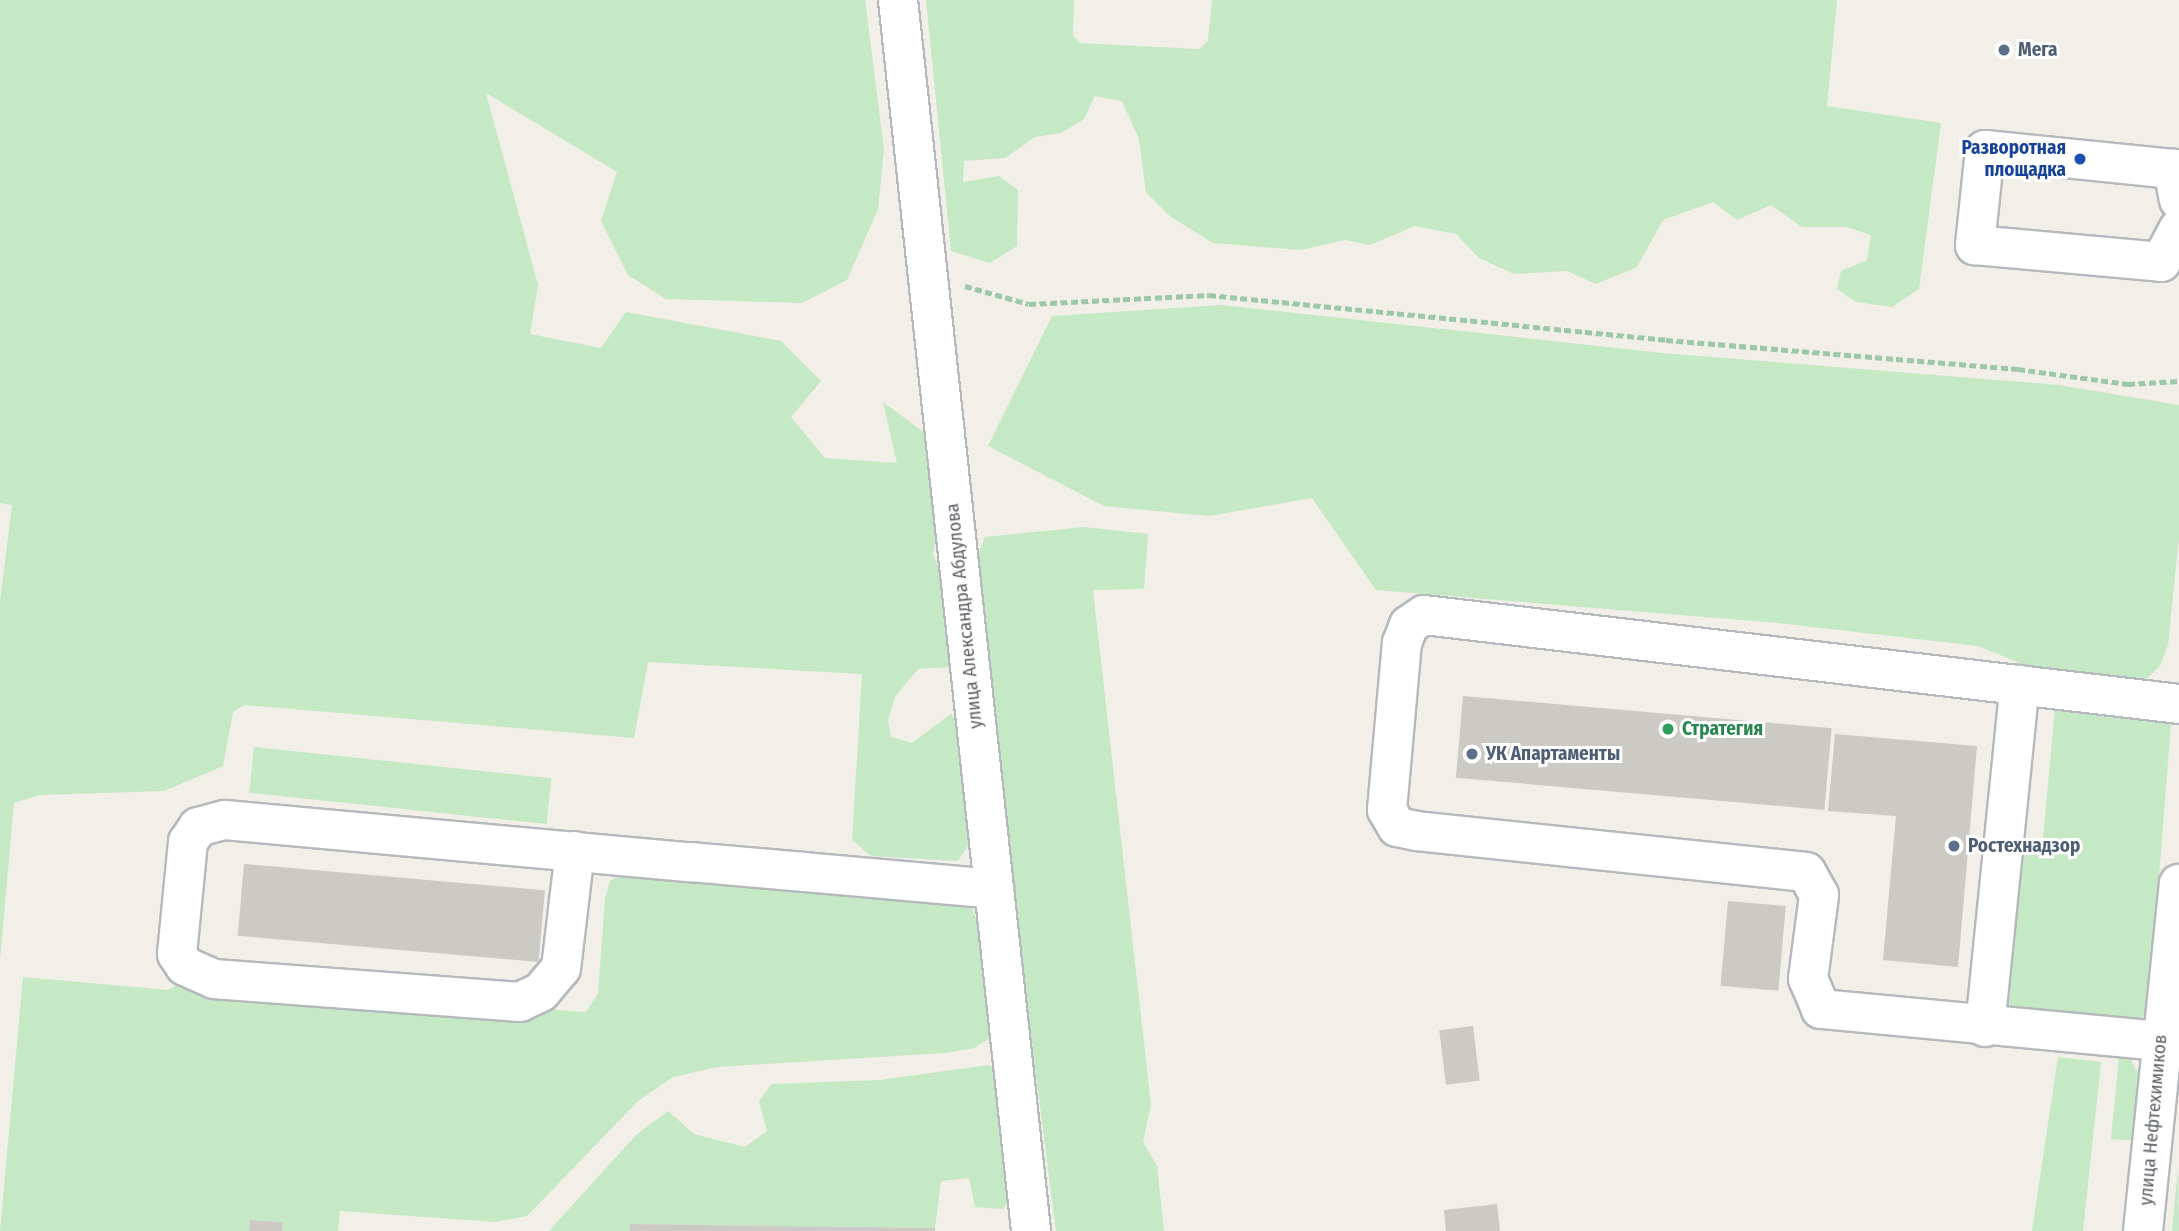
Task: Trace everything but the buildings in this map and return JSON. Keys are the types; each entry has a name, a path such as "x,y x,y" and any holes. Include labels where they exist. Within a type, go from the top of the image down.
{"street":[{"name":"улица Александра Абдулова","path":"898,0 1031,1231"},
{"path":"2179,200 2173,169 1985,150 1975,245 2161,262 2179,228"},
{"path":"2160,1041 1821,1010 1808,979 1819,895 1806,872 1397,827 1387,810 1402,643 1409,625 1424,615 2179,704"},
{"path":"1985,1027 2020,685"},
{"path":"575,851 561,968 541,992 520,1002 214,979 185,966 177,954 187,842 198,827 225,820 575,851 994,889"},
{"name":"улица Нефтехимиков","path":"2143,1231 2160,1041 2179,884"}],"path":[{"path":"927,275 1029,304 1209,295 1666,340 2005,367 2128,384 2179,381"}],"green space":[{"path":"0,0 865,0 884,150 878,209 847,280 802,303 666,299 628,275 601,221 617,172 486,93 538,285 530,334 601,348 626,312 781,341 821,381 791,417 825,458 897,463 883,402 925,433 944,496 933,554 954,607 950,667 918,669 895,697 888,720 891,737 912,743 951,714 962,730 977,832 958,861 871,856 852,840 862,674 648,662 634,738 245,705 233,712 223,766 164,791 40,795 14,803 0,959 0,601 12,505 0,503"},
{"path":"926,0 1074,0 1073,35 1079,43 1199,49 1208,41 1212,0 1837,0 1827,106 1941,123 1919,289 1892,307 1856,302 1837,289 1841,271 1867,260 1871,235 1846,227 1802,227 1771,205 1737,220 1713,202 1663,220 1637,267 1596,284 1567,271 1514,274 1479,258 1456,234 1415,226 1370,245 1345,240 1301,250 1213,243 1171,217 1146,192 1139,139 1122,101 1095,96 1084,119 1061,133 1035,137 1005,158 964,161 963,182 999,176 1018,190 1017,246 990,263 951,251"},
{"path":"1221,305 1663,353 2059,385 2179,405 2179,537 2168,645 2160,666 2140,685 2054,677 1978,646 1778,623 1376,590 1312,498 1209,516 1104,506 988,446 1052,316"},
{"path":"1084,527 1148,534 1144,589 1093,590 1151,1105 1143,1142 1157,1166 1164,1231 1056,1231 994,747 978,556 985,537"},
{"path":"2055,709 2171,724 2149,1004 2142,1019 2129,1024 2021,1013 2010,1006 2006,992 2022,848 2042,849"},
{"path":"254,747 551,778 547,824 249,793"},
{"path":"624,872 961,902 973,910 980,929 992,1037 974,1048 944,1053 717,1067 673,1077 638,1101 527,1216 496,1222 340,1211 338,1231 282,1231 283,1222 250,1220 249,1231 0,1231 23,977 168,990 181,983 586,1012 598,994 605,899 610,881"},
{"path":"2058,1057 2101,1062 2083,1231 2032,1231"},
{"path":"2119,1057 2131,1060 2142,1081 2137,1141 2111,1139"},
{"path":"989,1065 1001,1073 1010,1199 1003,1209 975,1207 969,1178 941,1181 935,1228 631,1224 630,1231 549,1231 636,1135 668,1111 694,1134 745,1147 767,1131 759,1101 772,1084 880,1080"},
{"path":"2178,1167 2179,1231 2172,1231"}],"place":[{"name":"Мега","path":"2004,50"},
{"name":"Разворотная площадка","path":"2080,159"},
{"name":"Стратегия","path":"1668,729"},
{"name":"УК Апартаменты","path":"1472,754"},
{"name":"Ростехнадзор","path":"1954,846"}]}
